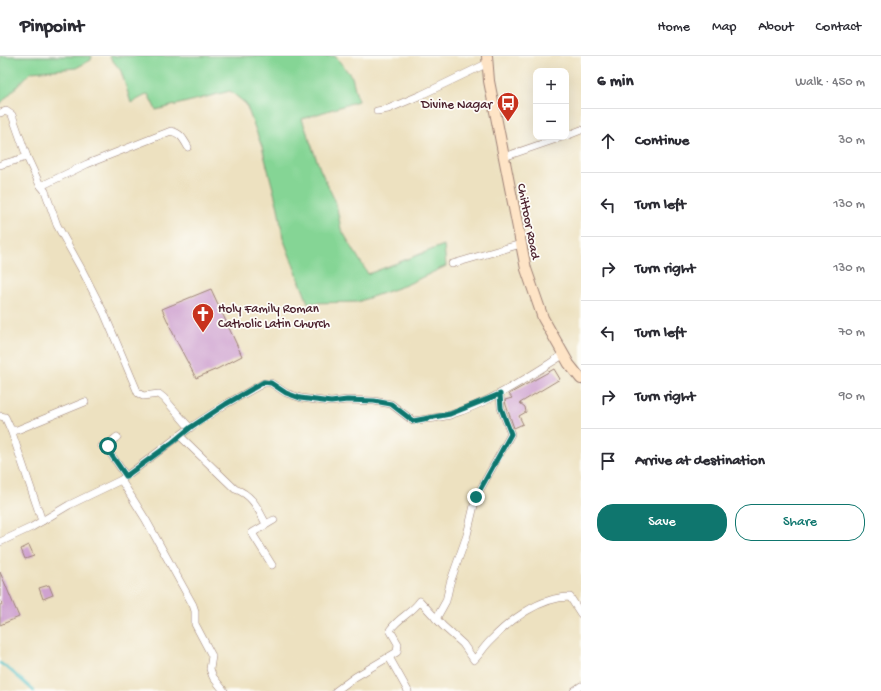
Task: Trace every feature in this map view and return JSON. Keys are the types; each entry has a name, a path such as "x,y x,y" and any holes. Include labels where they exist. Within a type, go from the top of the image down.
{"main road":[{"name":"Chittoor Road","path":"487,60 489,81 526,270 543,318 568,364 581,379"}],"street":[{"path":"377,111 388,109 421,95 487,60"},
{"path":"0,113 6,111 11,112 26,157 45,191 57,225 82,270 113,333 138,392 143,396 159,394 190,428"},
{"path":"569,135 581,130"},
{"path":"41,186 87,164 171,131 177,132 188,146"},
{"path":"504,157 553,140"},
{"path":"0,165 26,157"},
{"path":"452,264 521,244"},
{"path":"0,542 42,521 69,505 124,478 190,428 226,404 264,382 271,383 286,393 300,398 331,402 347,400 374,401 391,404 413,421 450,414 500,394 563,355"},
{"path":"436,619 446,601 450,583 468,535 476,497 511,434 501,408 500,394"},
{"path":"11,430 17,430 85,402"},
{"path":"0,416 5,417 11,430 42,521"},
{"path":"180,436 235,489 242,491 254,501 266,524 274,520 252,533 272,565"},
{"path":"117,437 105,448 124,478 193,605 195,611 195,624 212,656 210,669 213,677 224,691"},
{"path":"336,691 355,677 397,652 398,644 390,630 395,622 408,613 420,601 462,644 474,660 489,642 513,620 547,601 570,596 581,614"},
{"path":"389,657 408,691"},
{"path":"574,691 581,686"}],"green space":[{"path":"0,56 92,56 91,60 76,68 31,72 0,104"},
{"path":"109,56 335,56 352,77 358,101 302,119 320,169 336,203 341,229 368,274 444,245 446,266 406,285 357,302 308,303 283,238 278,208 262,147 246,104 230,91 156,110 148,94 131,103 121,71"}],"building":[{"name":"Holy Family Roman Catholic Latin Church","path":"211,289 242,356 196,378 162,309"},
{"path":"554,369 560,379 520,403 525,407 526,412 519,416 523,424 514,428 505,400 512,398 509,394"},
{"path":"29,545 34,556 25,559 21,549"},
{"path":"0,572 19,617 0,625 0,605 2,604 0,598"},
{"path":"49,585 53,595 43,599 39,588"}],"waterway":[{"path":"0,663 34,691"}],"place":[{"name":"Divine Nagar","path":"508,122"},
{"name":"Holy Family Roman Catholic Latin Church","path":"203,334"}],"route":[{"path":"108,446 108,450 126,476 191,427 226,404 264,382 271,383 286,393 300,398 331,402 347,400 374,401 391,404 413,421 450,414 500,394 501,408 511,434 476,497"}]}
